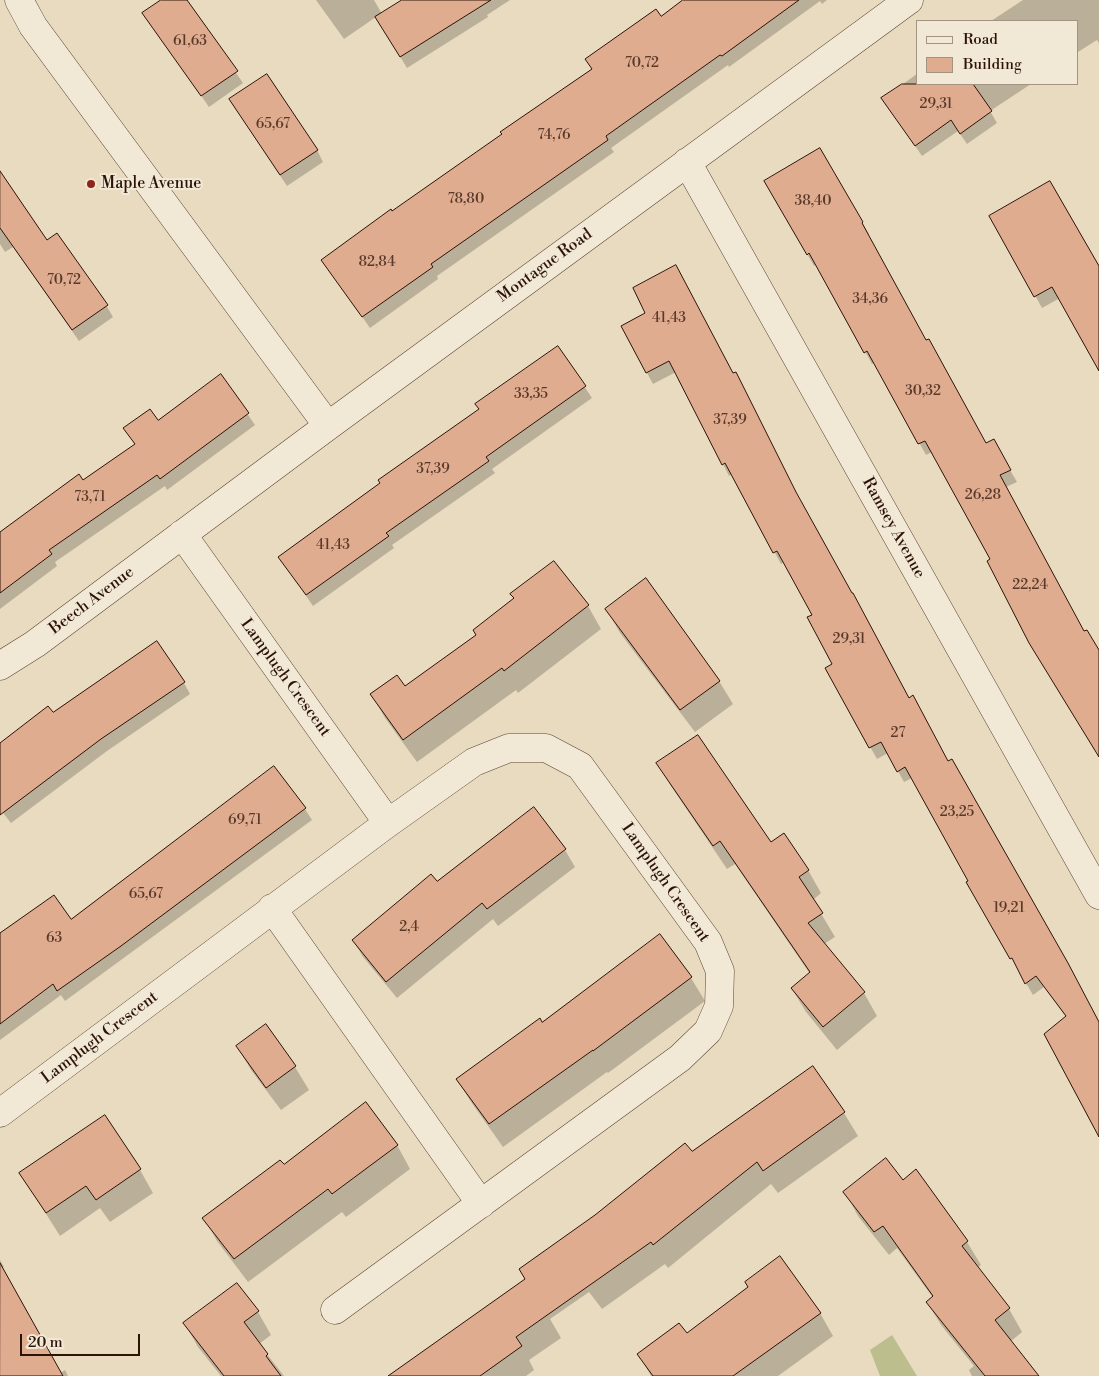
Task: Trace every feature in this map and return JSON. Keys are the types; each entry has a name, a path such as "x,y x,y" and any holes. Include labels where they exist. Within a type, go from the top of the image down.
{"street":[{"path":"19,0 44,42 328,426"},
{"name":"Montague Road","path":"182,534 909,0"},
{"name":"Ramsey Avenue","path":"686,162 1099,894"},
{"name":"Beech Avenue","path":"0,666 35,644 182,534"},
{"name":"Lamplugh Crescent","path":"182,534 388,823"},
{"name":"Lamplugh Crescent","path":"0,1113 272,908 474,762 509,748 546,748 580,766 708,942 720,970 719,1006 708,1031 680,1058 334,1310"},
{"path":"272,908 481,1204"}],"green space":[{"path":"892,1335 917,1376 880,1376 870,1350"}],"building":[{"path":"161,0 187,0 238,71 201,96 142,13"},
{"path":"402,0 491,0 400,57 375,17"},
{"path":"683,0 799,0 606,136 608,140 431,264 433,267 362,317 321,260 391,209 392,211 502,134 500,132 592,69 585,59 656,9 661,16"},
{"path":"267,74 318,150 280,175 229,99"},
{"path":"902,84 974,85 992,111 960,134 951,120 915,146 881,98"},
{"path":"820,148 863,222 926,340 929,339 986,443 994,439 1011,470 1000,475 1084,631 1087,630 1099,650 1099,757 1029,643 987,561 990,559 925,441 918,444 867,351 864,353 809,253 807,255 764,181"},
{"path":"0,171 47,240 57,233 108,305 72,330 0,228"},
{"path":"1050,181 1099,266 1099,371 1052,287 1034,297 989,216"},
{"path":"676,265 733,373 736,372 796,492 909,698 913,695 948,761 952,759 1068,963 1099,1022 1099,1137 1044,1034 1066,1016 1036,976 1025,984 1012,958 1010,959 966,882 968,881 905,767 897,772 881,742 869,748 825,668 832,664 807,617 812,615 777,551 773,553 725,463 722,465 669,361 646,373 621,326 645,313 633,288"},
{"path":"558,346 586,386 486,457 489,461 386,533 389,536 306,595 278,557 380,483 378,480 479,409 475,404"},
{"path":"221,374 249,413 160,479 157,475 49,550 52,554 0,593 0,532 79,474 83,480 135,444 123,428 150,409 158,420"},
{"path":"554,561 589,605 504,671 502,668 403,740 370,694 397,675 405,686 476,635 473,630 514,598 510,594"},
{"path":"646,578 720,681 680,710 605,609"},
{"path":"157,641 185,682 101,739 0,815 0,743 48,706 53,712"},
{"path":"698,735 771,842 784,833 809,870 799,877 823,913 808,923 865,992 823,1027 791,988 810,972 720,841 713,846 656,763"},
{"path":"274,766 306,808 121,946 57,991 53,984 0,1024 0,933 54,895 71,919"},
{"path":"534,807 566,849 487,909 482,903 386,982 352,940 431,874 437,881"},
{"path":"660,934 692,977 593,1051 489,1124 456,1079 540,1018 542,1022"},
{"path":"266,1024 296,1066 266,1088 236,1046"},
{"path":"813,1066 845,1112 763,1171 757,1162 653,1245 651,1242 516,1337 522,1346 480,1376 388,1376 525,1279 519,1269 595,1215 685,1143 692,1151"},
{"path":"366,1102 398,1145 332,1194 328,1189 234,1259 202,1218 280,1160 284,1164"},
{"path":"105,1115 141,1169 96,1200 86,1186 46,1213 19,1173"},
{"path":"886,1158 903,1180 916,1169 968,1241 962,1246 1010,1308 995,1320 1039,1376 985,1376 926,1302 933,1296 883,1226 874,1232 843,1192"},
{"path":"780,1256 821,1313 733,1376 653,1376 637,1354 679,1323 687,1333 748,1287 745,1282"},
{"path":"0,1263 63,1376 0,1376"},
{"path":"237,1283 259,1311 244,1322 268,1354 266,1356 281,1376 224,1376 183,1323"}],"place":[{"name":"Maple Avenue","path":"91,184"}]}
